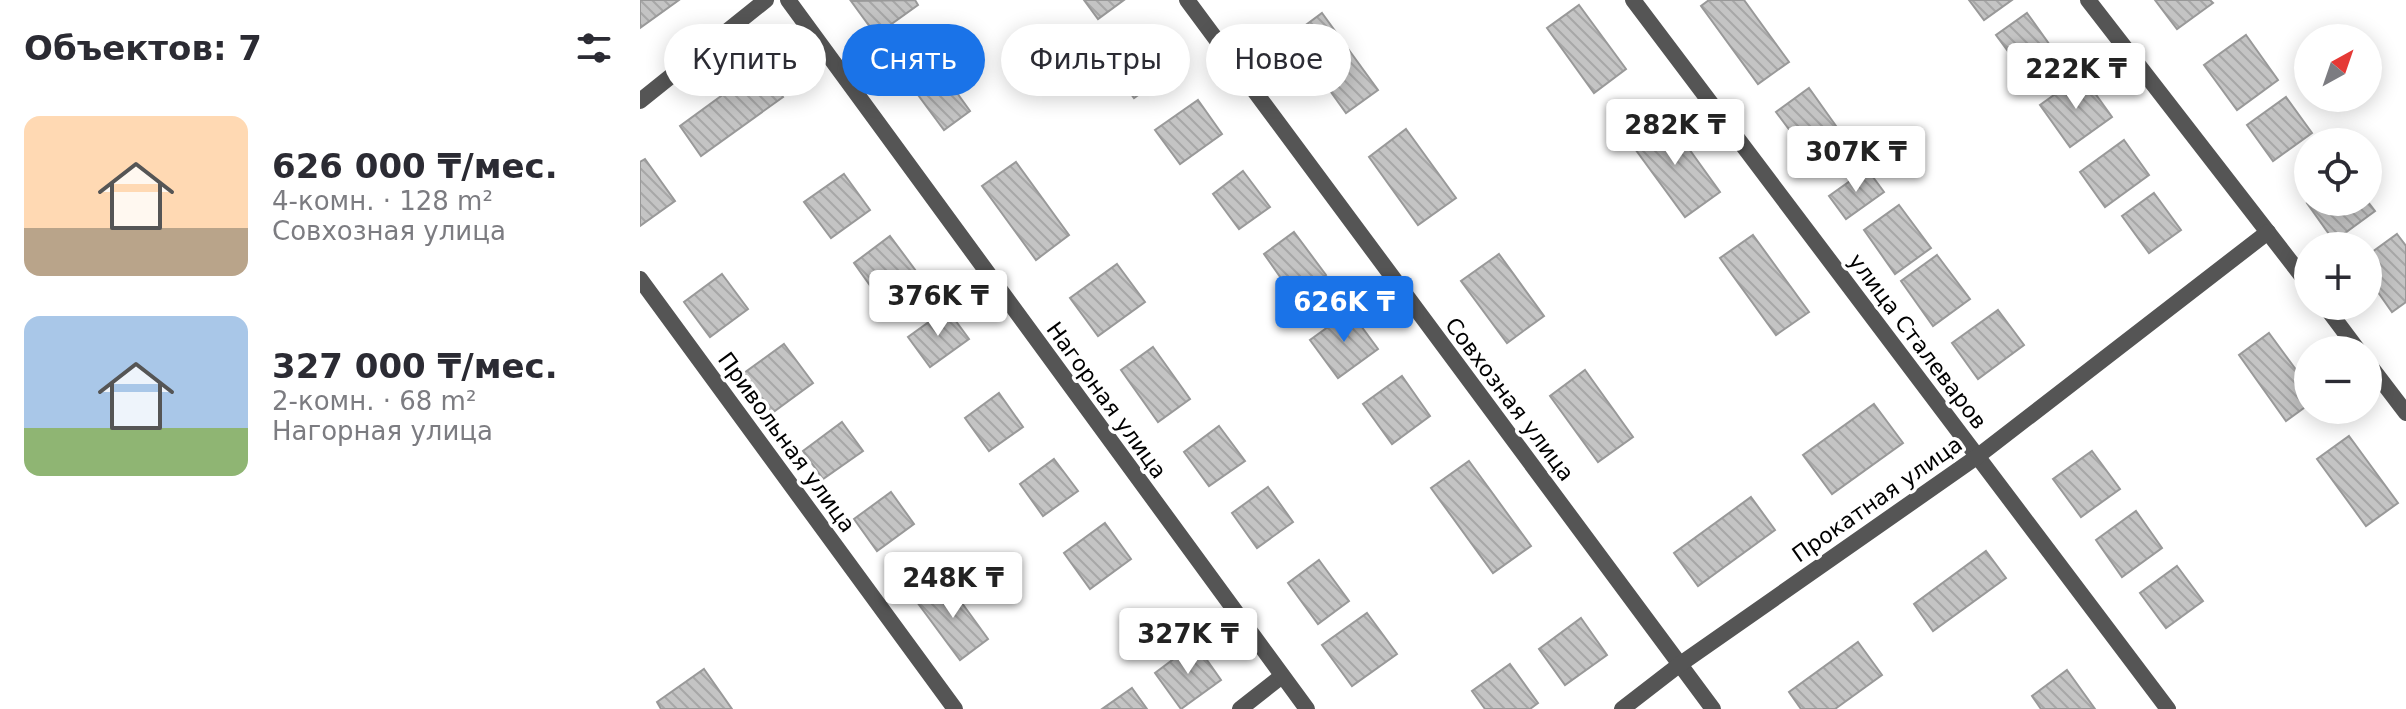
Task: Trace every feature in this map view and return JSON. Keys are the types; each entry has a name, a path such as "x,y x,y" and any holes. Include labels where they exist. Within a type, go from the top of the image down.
{"street":[{"path":"640,101 766,0"},
{"name":"Нагорная улица","path":"788,0 1307,709"},
{"name":"Совхозная улица","path":"1187,0 1713,709"},
{"name":"улица Сталеваров","path":"1633,0 2168,709"},
{"path":"2088,0 2294,266"},
{"name":"Прокатная улица","path":"1622,709 1679,665 1978,456 2268,232"},
{"name":"Привольная улица","path":"640,279 955,709"},
{"path":"2382,381 2406,413"},
{"path":"1240,709 1282,676"}],"building":[{"path":"640,0 679,0 640,28"},
{"path":"915,0 918,5 891,24 868,24 851,1"},
{"path":"1084,0 1124,0 1098,19"},
{"path":"1709,0 1744,0 1789,62 1758,84 1701,6"},
{"path":"1969,0 2012,0 1984,20"},
{"path":"2155,0 2210,0 2213,3 2177,29"},
{"path":"1579,5 1626,69 1594,93 1547,28"},
{"path":"1322,13 1330,24 1307,24"},
{"path":"2027,13 2057,55 2027,77 1996,35"},
{"path":"2246,35 2278,80 2237,110 2204,65"},
{"path":"1351,53 1378,90 1346,113 1334,96 1351,96"},
{"path":"2082,75 2112,117 2070,147 2040,105"},
{"path":"1809,88 1841,133 1809,156 1776,112"},
{"path":"721,96 783,97 701,156 680,126"},
{"path":"919,96 959,96 970,111 944,130"},
{"path":"2286,97 2308,128 2294,128 2294,146 2273,161 2247,125"},
{"path":"1198,100 1222,134 1180,164 1155,130"},
{"path":"1666,117 1720,192 1685,217 1630,142"},
{"path":"1406,129 1456,198 1418,225 1369,157"},
{"path":"2124,140 2149,175 2105,207 2080,172"},
{"path":"645,159 675,201 640,226 640,162"},
{"path":"1016,162 1069,235 1036,260 982,186"},
{"path":"1867,169 1884,192 1846,219 1829,196"},
{"path":"1243,171 1270,207 1239,229 1213,194"},
{"path":"844,174 870,210 831,238 804,202"},
{"path":"2154,193 2181,230 2149,253 2122,216"},
{"path":"1899,205 1931,248 1895,274 1864,230"},
{"path":"2316,216 2368,216 2346,232 2328,232"},
{"path":"1294,232 1326,275 1295,298 1264,254"},
{"path":"2397,234 2406,246 2406,302 2392,312 2382,298 2382,245"},
{"path":"1753,235 1809,312 1776,335 1720,258"},
{"path":"890,236 916,271 879,298 854,263"},
{"path":"1499,254 1544,316 1507,343 1461,281"},
{"path":"1937,255 1970,299 1933,326 1901,281"},
{"path":"1117,264 1145,302 1098,336 1070,298"},
{"path":"722,274 748,309 710,337 684,302"},
{"path":"947,309 969,339 930,367 908,337"},
{"path":"1998,310 2024,345 1978,379 1952,343"},
{"path":"1350,311 1378,349 1338,378 1310,340"},
{"path":"2269,333 2294,367 2294,415 2286,421 2239,355"},
{"path":"784,344 813,383 772,413 744,373"},
{"path":"1153,347 1190,399 1158,422 1121,370"},
{"path":"1585,370 1633,437 1598,462 1550,396"},
{"path":"1402,376 1430,416 1392,444 1363,404"},
{"path":"999,393 1023,427 989,451 965,418"},
{"path":"1874,404 1903,443 1832,494 1803,455"},
{"path":"842,422 863,451 823,479 803,451"},
{"path":"1219,426 1245,461 1209,486 1184,452"},
{"path":"2349,436 2398,503 2366,526 2317,459"},
{"path":"2092,451 2120,489 2081,517 2053,479"},
{"path":"1054,459 1078,491 1043,516 1020,484"},
{"path":"1469,461 1531,546 1493,573 1431,488"},
{"path":"1268,487 1293,522 1257,548 1232,513"},
{"path":"891,492 914,524 877,551 854,519"},
{"path":"1751,497 1775,530 1698,586 1674,553"},
{"path":"2136,511 2162,548 2122,577 2096,540"},
{"path":"1105,523 1131,559 1090,589 1064,553"},
{"path":"1986,551 2006,578 1933,631 1914,604"},
{"path":"1319,560 1349,601 1318,624 1288,583"},
{"path":"2177,566 2203,601 2166,628 2140,593"},
{"path":"946,581 988,639 960,660 917,602"},
{"path":"1367,613 1397,654 1352,686 1322,645"},
{"path":"1581,618 1607,655 1565,685 1539,649"},
{"path":"1858,642 1882,675 1835,709 1801,709 1789,692"},
{"path":"1195,643 1221,680 1181,709 1155,673"},
{"path":"1510,664 1538,703 1530,709 1485,709 1472,691"},
{"path":"704,669 732,709 661,709 657,702"},
{"path":"2067,670 2095,709 2041,709 2032,696"},
{"path":"1132,688 1147,709 1102,709"}]}
